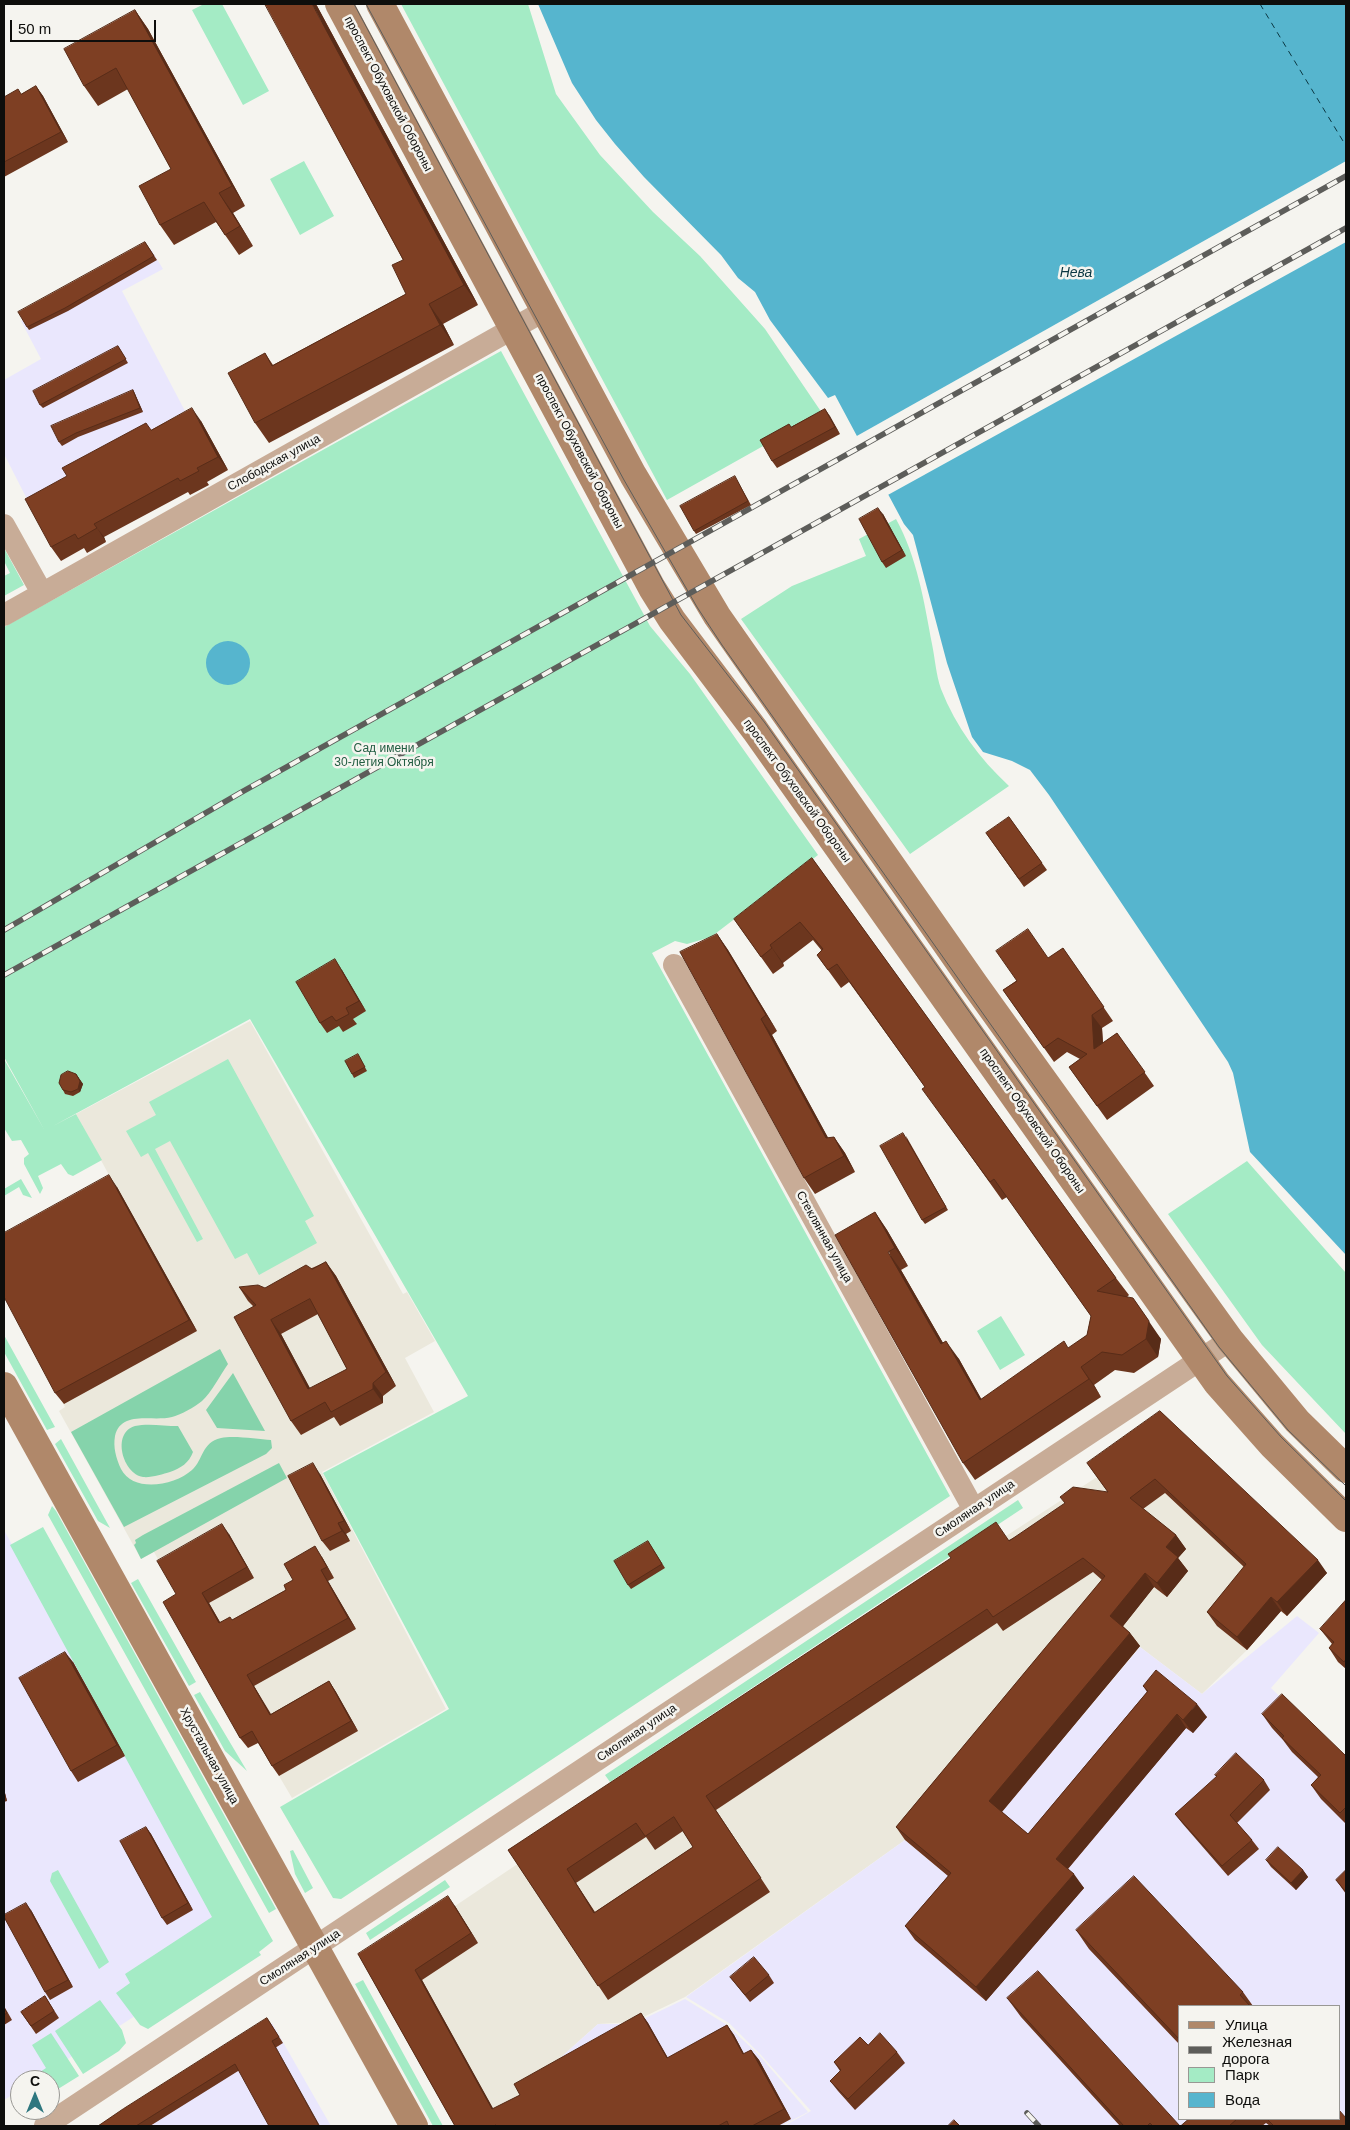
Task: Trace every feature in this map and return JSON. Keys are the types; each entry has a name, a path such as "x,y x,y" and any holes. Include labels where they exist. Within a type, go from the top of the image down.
{"main road":[{"name":"проспект Обуховской Обороны","path":"339,4 652,588 672,620 755,730 1200,1360 1272,1445 1346,1518"},
{"path":"380,4 544,311 657,517 717,616 975,985 1230,1340 1298,1421 1346,1469"},
{"name":"Хрустальная улица","path":"4,1386 414,2126"}],"street":[{"name":"Слободская улица","path":"4,615 544,311"},
{"path":"4,525 42,593"},
{"name":"Стеклянная улица","path":"674,965 974,1510"},
{"name":"Смоляная улица","path":"45,2126 1230,1340"}],"shaded area":[{"path":"151,249 163,269 122,291 185,411 27,499 4,454 4,380 41,359 21,321"},
{"path":"250,1021 403,1294 407,1292 435,1341 405,1358 434,1412 322,1472 446,1709 292,1798 259,1742 248,1748 183,1605 154,1552 141,1559 59,1411 65,1407 4,1293 4,1249 116,1188 76,1114"},
{"path":"1170,1425 1327,1573 1287,1616 1280,1611 1247,1650 1202,1694 1140,1647 948,1876 905,1840 685,1997 633,2022 598,2024 508,2107 456,2126 365,1964 455,1906 1006,1536 1097,1477"},
{"path":"4,1530 235,1952 51,2070 10,2070 10,2096 4,2100"},
{"path":"1297,1616 1319,1633 1271,1688 1346,1761 1346,2126 784,2126 811,2111 761,2055 729,2023 686,1997 905,1840 948,1876 1140,1647 1202,1694"},
{"path":"685,1999 727,2025 760,2056 808,2112 781,2126 516,2126 508,2107 598,2024 633,2024"},
{"path":"272,2023 331,2126 108,2126"}],"green space":[{"path":"204,4 222,4 269,91 243,105 192,10"},
{"path":"401,4 528,4 556,94 600,155 653,212 700,256 765,329 822,413 667,500"},
{"path":"304,161 334,216 300,235 270,179"},
{"name":"Сад имени 30-летия Октября","path":"501,351 650,626 690,674 818,855 711,937 687,944 675,941 652,953 950,1496 341,1899 333,1898 280,1807 449,1709 323,1473 468,1396 250,1019 53,1126 76,1114 102,1160 73,1176 68,1174 61,1164 38,1176 43,1188 40,1194 24,1164 24,1158 29,1154 21,1140 12,1141 4,1128 4,1059 45,1131 4,1057 4,627"},
{"path":"896,519 915,564 941,689 969,741 1009,786 910,854 741,619 792,586 866,556 859,539"},
{"path":"4,548 24,585 4,596 4,576 10,573 4,561"},
{"path":"228,1059 314,1216 305,1221 317,1243 259,1275 247,1253 235,1259 170,1141 155,1149 203,1239 197,1242 148,1153 141,1157 126,1131 156,1115 149,1102"},
{"path":"1247,1161 1346,1273 1346,1434 1262,1345 1168,1214"},
{"path":"21,1179 32,1198 23,1195 19,1187 4,1196 4,1189"},
{"path":"1001,1316 1025,1355 1000,1370 977,1331"},
{"path":"4,1335 55,1427 47,1430 4,1352"},
{"path":"220,1349 228,1364 209,1393 199,1403 183,1413 172,1417 131,1420 118,1428 114,1444 116,1457 121,1469 127,1477 135,1482 144,1484 165,1483 184,1476 192,1470 206,1447 221,1438 239,1437 271,1440 272,1448 266,1454 124,1527 71,1432"},
{"path":"233,1373 265,1431 217,1428 206,1410"},
{"path":"140,1425 178,1426 193,1452 184,1465 170,1472 150,1477 143,1477 130,1469 122,1453 123,1436 128,1430"},
{"path":"61,1439 110,1528 98,1521 55,1444"},
{"path":"279,1463 287,1478 141,1559 134,1545 136,1543 135,1540"},
{"path":"1018,1500 1023,1508 610,1782 605,1775"},
{"path":"52,1506 276,1909 269,1913 48,1515"},
{"path":"43,1527 273,1941 259,1952 261,1955 148,2029 140,2025 116,1993 130,1983 125,1974 212,1917 10,1545"},
{"path":"138,1579 196,1682 189,1686 131,1583"},
{"path":"200,1692 247,1771 225,1751 194,1695"},
{"path":"293,1850 313,1888 305,1893 295,1874 290,1851"},
{"path":"58,1870 109,1962 99,1969 50,1881 52,1873"},
{"path":"445,1880 450,1887 370,1940 366,1933"},
{"path":"363,1980 443,2126 433,2126 355,1984"},
{"path":"100,2000 122,2030 126,2043 119,2051 83,2074 55,2031"},
{"path":"51,2033 79,2076 60,2088 60,2070 43,2070 46,2068 32,2045"}],"water":[{"name":"Нева","path":"538,4 1346,4 1346,1255 1250,1152 1233,1073 1228,1062 1049,795 1030,770 1012,761 983,752 972,737 947,663 913,535 904,524 835,395 828,398 770,320 755,292 738,278 721,255 644,177 596,120 572,83"},
{"path":"224,641 232,641 244,647 250,663 244,679 232,685 224,685 212,679 206,667 206,659 212,647"}],"pier":[{"path":"1346,161 1346,242 886,496 855,437"}],"building":[{"path":"265,4 312,4 464,285 429,304 440,325 255,423 228,373 265,353 272,366 406,294 392,265 403,260"},
{"path":"135,10 232,186 219,193 240,226 225,235 204,202 160,225 139,186 171,169 116,68 84,86 64,49"},
{"path":"36,86 61,132 4,162 4,97 18,89 21,94"},
{"path":"145,242 154,256 65,308 27,327 18,312"},
{"path":"118,346 126,359 40,405 33,391"},
{"path":"133,390 140,408 76,433 59,442 51,426"},
{"path":"192,408 218,457 197,468 199,471 180,481 178,478 94,524 97,528 78,539 75,534 51,547 25,499 67,476 62,468 146,423 151,430"},
{"path":"825,409 835,427 772,461 760,440 789,424 791,427"},
{"path":"735,476 748,501 694,531 680,506"},
{"path":"878,508 902,550 882,562 859,519"},
{"path":"1009,817 1042,863 1019,879 986,833"},
{"path":"812,858 1116,1278 1097,1291 1133,1298 1149,1321 1146,1339 1122,1355 1102,1352 1081,1367 1089,1379 963,1463 835,1235 875,1212 895,1248 888,1252 941,1344 946,1341 980,1400 1064,1341 1068,1348 1087,1335 1091,1316 994,1179 990,1182 922,1089 925,1087 837,964 828,970 817,955 823,949 800,922 770,945 772,948 761,957 734,919"},
{"path":"1028,929 1048,958 1063,948 1104,1007 1092,1015 1094,1049 1117,1033 1145,1072 1097,1106 1069,1067 1087,1054 1058,1038 1044,1048 1003,990 1017,981 996,951"},
{"path":"717,934 766,1015 761,1019 826,1138 834,1137 844,1156 804,1178 680,952"},
{"path":"335,959 359,1001 346,1008 349,1014 336,1021 332,1016 320,1023 296,982"},
{"path":"358,1054 365,1067 352,1074 345,1061"},
{"path":"68,1071 76,1074 80,1081 78,1089 71,1092 63,1090 59,1083 61,1075"},
{"path":"903,1133 946,1207 922,1220 880,1146"},
{"path":"109,1175 189,1320 55,1393 4,1297 4,1233"},
{"path":"326,1262 386,1372 373,1383 373,1389 331,1412 325,1402 291,1421 234,1317 256,1305 239,1287 258,1285 265,1288 306,1265 312,1269","holes":["310,1299 347,1369 308,1389 271,1320"]},
{"path":"1160,1411 1318,1560 1277,1602 1271,1597 1237,1637 1207,1612 1246,1564 1155,1479 1130,1498 1176,1535 1166,1547 1178,1557 1157,1583 1145,1573 1110,1616 1130,1633 989,1801 1028,1834 1148,1691 1143,1686 1156,1670 1197,1704 1183,1720 1177,1714 1056,1859 1074,1874 976,1987 905,1926 951,1873 896,1827 1105,1576 1083,1558 993,1617 987,1609 706,1796 761,1878 598,1986 508,1850 951,1558 948,1554 996,1522 1009,1541 1065,1503 1060,1497 1073,1487 1108,1492 1087,1463","holes":["674,1817 693,1847 594,1913 567,1869 636,1823 645,1836"]},
{"path":"313,1463 344,1521 338,1523 342,1531 322,1541 288,1476"},
{"path":"222,1524 247,1567 202,1593 219,1623 230,1617 232,1620 286,1590 284,1585 293,1580 284,1564 315,1546 327,1567 321,1570 348,1618 247,1675 270,1715 329,1681 351,1721 272,1766 252,1731 240,1738 163,1602 176,1594 157,1561"},
{"path":"648,1541 662,1564 628,1585 614,1561"},
{"path":"1346,1600 1346,1659 1344,1662 1329,1648 1334,1642 1320,1629"},
{"path":"65,1652 117,1745 71,1771 19,1678"},
{"path":"1282,1694 1346,1756 1346,1807 1340,1813 1311,1785 1321,1775 1282,1738 1284,1736 1262,1714"},
{"path":"1236,1753 1264,1780 1230,1815 1252,1840 1222,1866 1175,1814 1217,1776 1215,1775"},
{"path":"146,1827 188,1903 162,1918 120,1841"},
{"path":"1278,1847 1303,1870 1291,1883 1266,1860"},
{"path":"1346,1870 1346,1892 1336,1880"},
{"path":"1134,1876 1243,1992 1240,1995 1249,2005 1178,2005 1178,2038 1076,1930"},
{"path":"448,1896 471,1933 415,1970 492,2109 520,2095 514,2084 641,2013 667,2058 727,2025 743,2054 751,2050 784,2109 752,2126 729,2126 727,2121 718,2126 455,2126 358,1954"},
{"path":"26,1903 68,1980 45,1992 4,1917 4,1915"},
{"path":"754,1957 769,1975 745,1995 730,1977"},
{"path":"1038,1971 1180,2126 1153,2126 1150,2123 1147,2126 1124,2126 1007,1998"},
{"path":"45,1996 54,2011 31,2026 21,2012"},
{"path":"267,2018 279,2037 272,2041 319,2126 269,2126 235,2064 136,2126 98,2126 123,2109"},
{"path":"880,2033 897,2052 848,2099 830,2081 841,2070 834,2062 860,2037 868,2045"},
{"path":"1340,2111 1346,2118 1346,2126 1274,2126 1268,2120 1340,2120"},
{"path":"954,2120 960,2126 948,2126"},
{"path":"1188,2120 1236,2120 1229,2126 1181,2126"}],"ferry route":[{"path":"1260,4 1346,146"}],"tram line":[{"path":"354,4 681,615 765,723 1227,1376 1281,1437 1346,1501"},
{"path":"366,4 624,480 697,607 722,645 1219,1347 1288,1430 1346,1486"}],"railway":[{"path":"4,930 240,793 1346,176"},
{"path":"4,975 1346,228"},
{"path":"1027,2113 1039,2126"}]}
